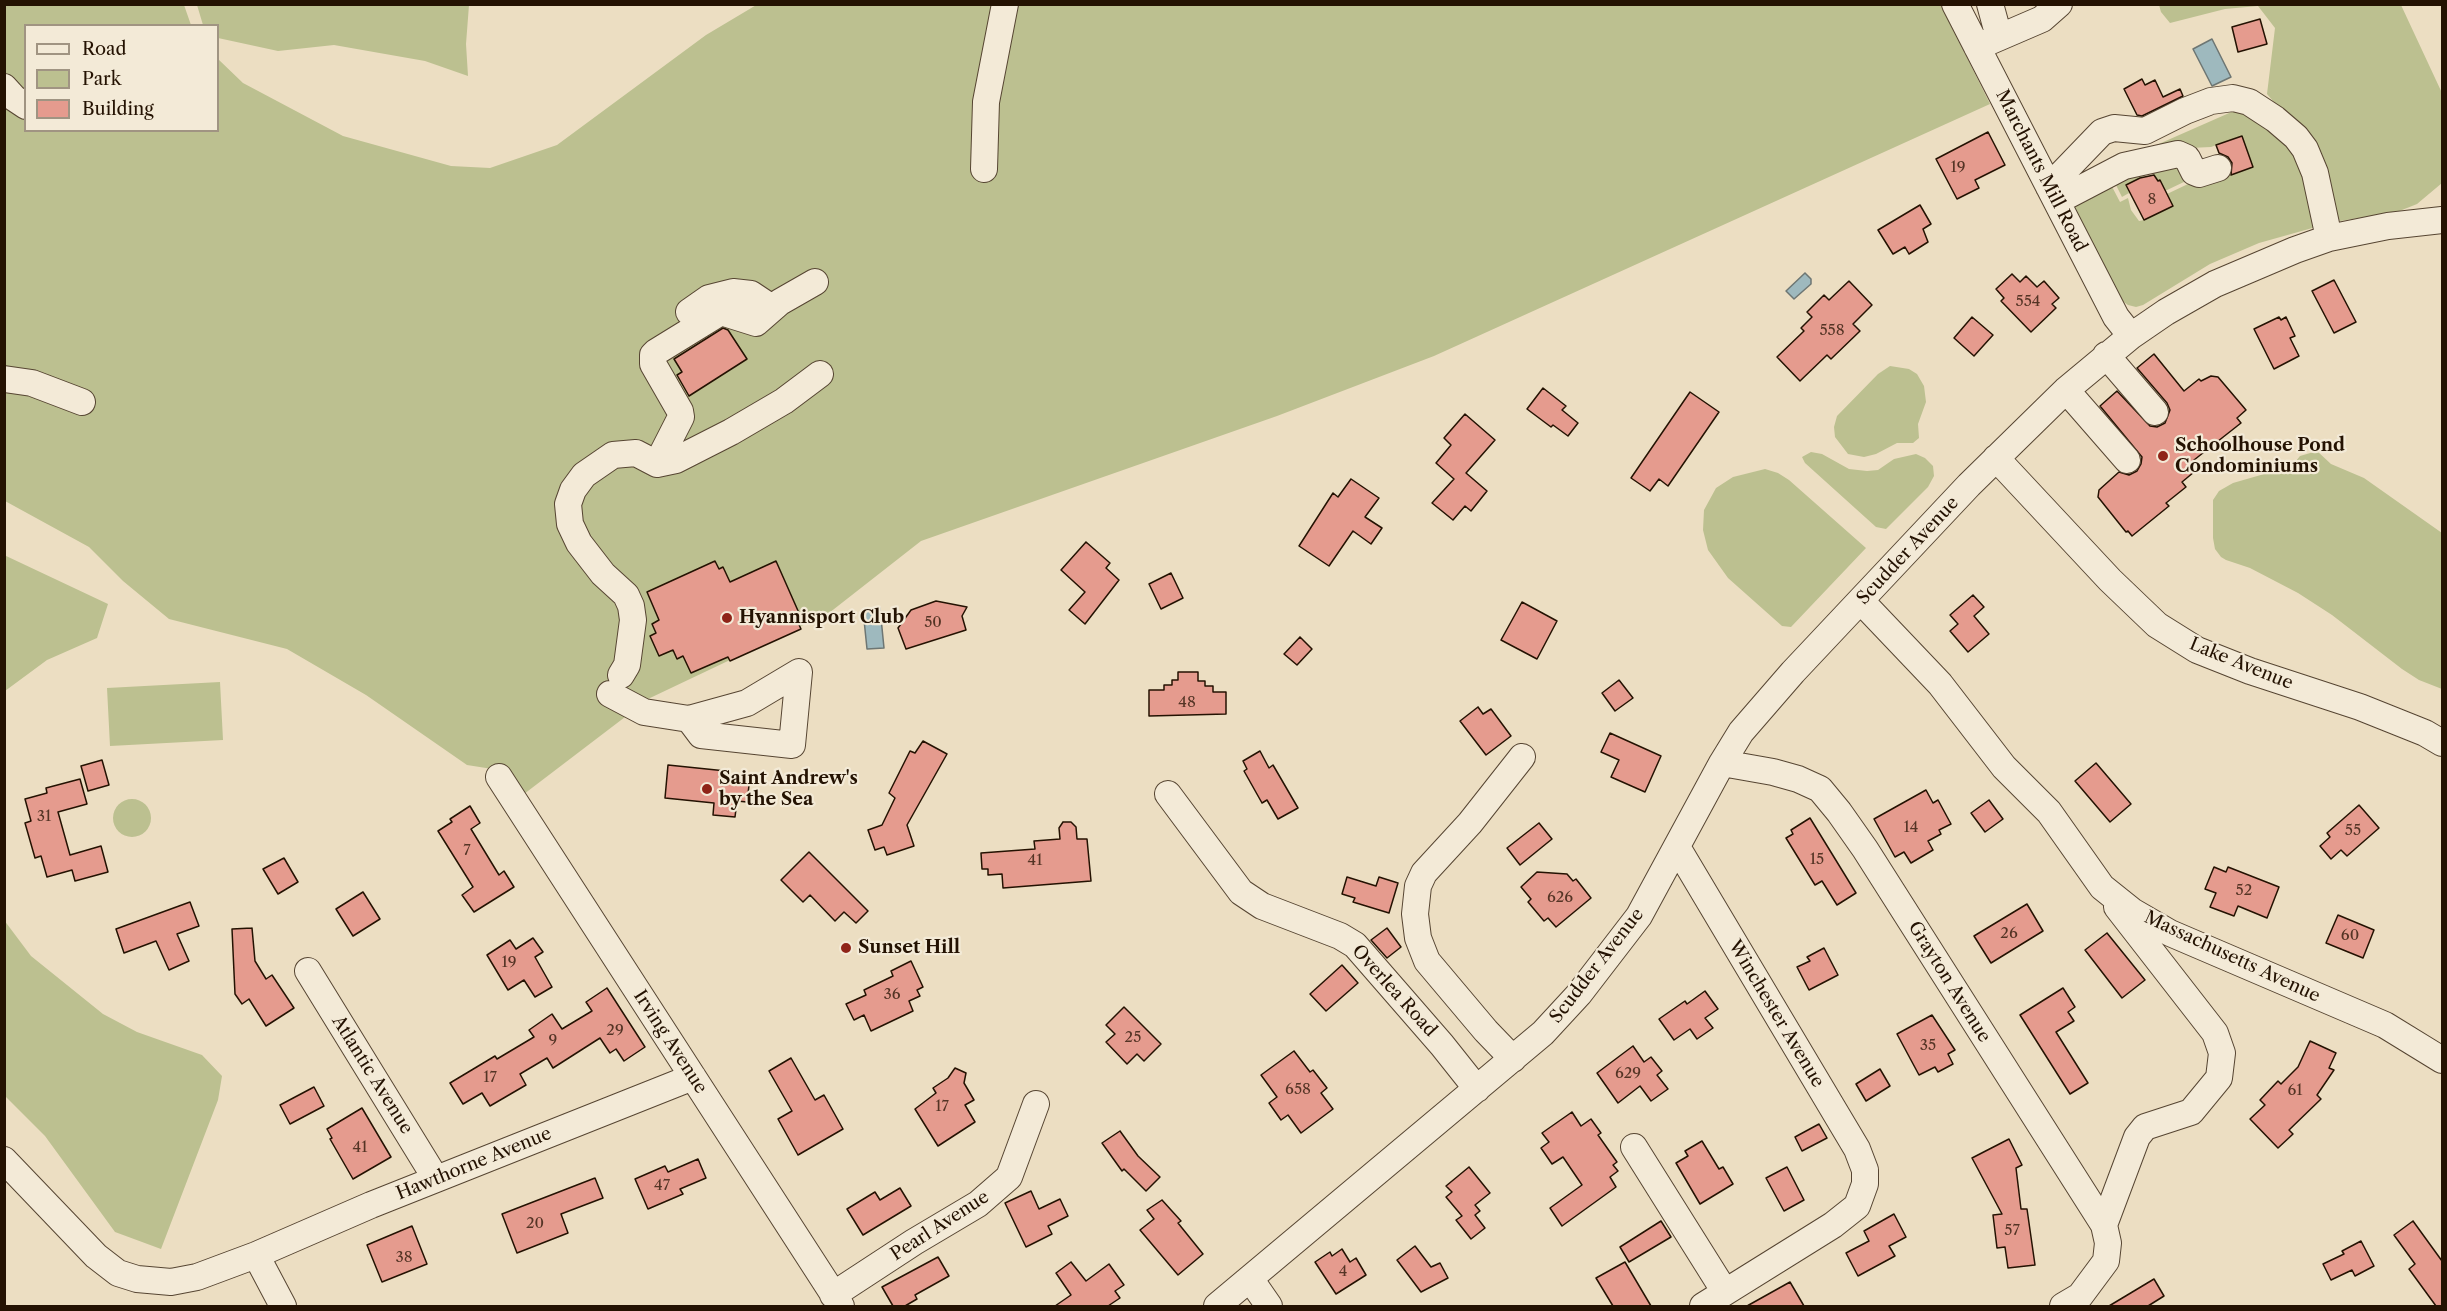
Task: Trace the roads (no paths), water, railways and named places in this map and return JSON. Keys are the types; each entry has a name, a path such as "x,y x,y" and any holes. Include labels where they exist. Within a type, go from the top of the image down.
{"street":[{"path":"984,168 986,102 1005,4"},
{"name":"Marchants Mill Road","path":"1955,4 1988,42 2053,194 2116,317 2131,336"},
{"path":"1989,4 1988,42 2042,19 2059,4"},
{"path":"4,87 24,105"},
{"path":"2053,194 2102,132 2114,128 2145,131 2211,101 2233,98 2249,102 2275,119 2296,137 2305,149 2314,173 2329,238"},
{"path":"2053,194 2124,166 2178,154 2187,158 2194,172 2199,174 2218,168"},
{"name":"Scudder Avenue","path":"1217,1306 1251,1280 1513,1059 1543,1033 1580,994 1629,932 1722,762 1756,714 1996,458 2066,390 2131,336 2166,312 2215,284 2329,238 2388,226 2442,220"},
{"path":"657,464 681,417 680,411 653,364 653,355 656,351 721,312 756,323 772,308 815,282"},
{"path":"2106,355 2155,412"},
{"path":"689,719 644,712 615,685 627,665 633,620 632,606 626,595 603,574 579,543 570,524 568,504 573,490 584,475 613,455 636,453 657,464 676,460 784,401 820,374"},
{"path":"4,379 32,383 82,402"},
{"path":"2066,390 2127,460"},
{"name":"Lake Avenue","path":"1996,458 2110,580 2157,625 2197,650 2250,671 2360,707 2425,733 2442,743"},
{"name":"Massachusetts Avenue","path":"1861,601 1940,684 2004,767 2049,812 2102,887 2132,911 2170,933 2385,1025 2442,1060"},
{"path":"1513,1059 1486,1031 1427,961 1418,938 1415,914 1418,886 1432,865 1470,823 1522,757"},
{"name":"Grayton Avenue","path":"1722,762 1798,779 1820,789 1865,849 2104,1226 2108,1244 2106,1261 2080,1296 2063,1306"},
{"name":"Irving Avenue","path":"499,777 837,1301"},
{"name":"Overlea Road","path":"1168,794 1241,892 1262,906 1340,936 1355,945 1477,1089"},
{"name":"Winchester Avenue","path":"1677,847 1857,1149 1865,1170 1865,1184 1857,1206 1833,1225 1725,1292"},
{"path":"2102,887 2215,1033 2222,1053 2219,1078 2191,1112 2145,1127 2137,1137 2104,1226"},
{"name":"Atlantic Avenue","path":"308,971 436,1179"},
{"name":"Hawthorne Avenue","path":"4,1160 96,1256 118,1273 137,1279 171,1282 197,1277 256,1256 436,1179 693,1077"},
{"name":"Pearl Avenue","path":"837,1301 914,1242 978,1204 1009,1177 1036,1104"},
{"path":"1634,1147 1725,1292 1703,1306"},
{"path":"256,1256 283,1306"},
{"path":"1251,1280 1269,1306"}],"water":[{"path":"2212,39 2231,77 2212,86 2193,49"},
{"path":"1805,273 1811,279 1811,284 1794,299 1786,291"},
{"path":"880,608 884,648 867,649 863,610"}],"place":[{"name":"Schoolhouse Pond Condominiums","path":"2163,456"},
{"name":"Hyannisport Club","path":"727,618"},
{"name":"Saint Andrew's by the Sea","path":"707,789"},
{"name":"Sunset Hill","path":"846,948"}]}
